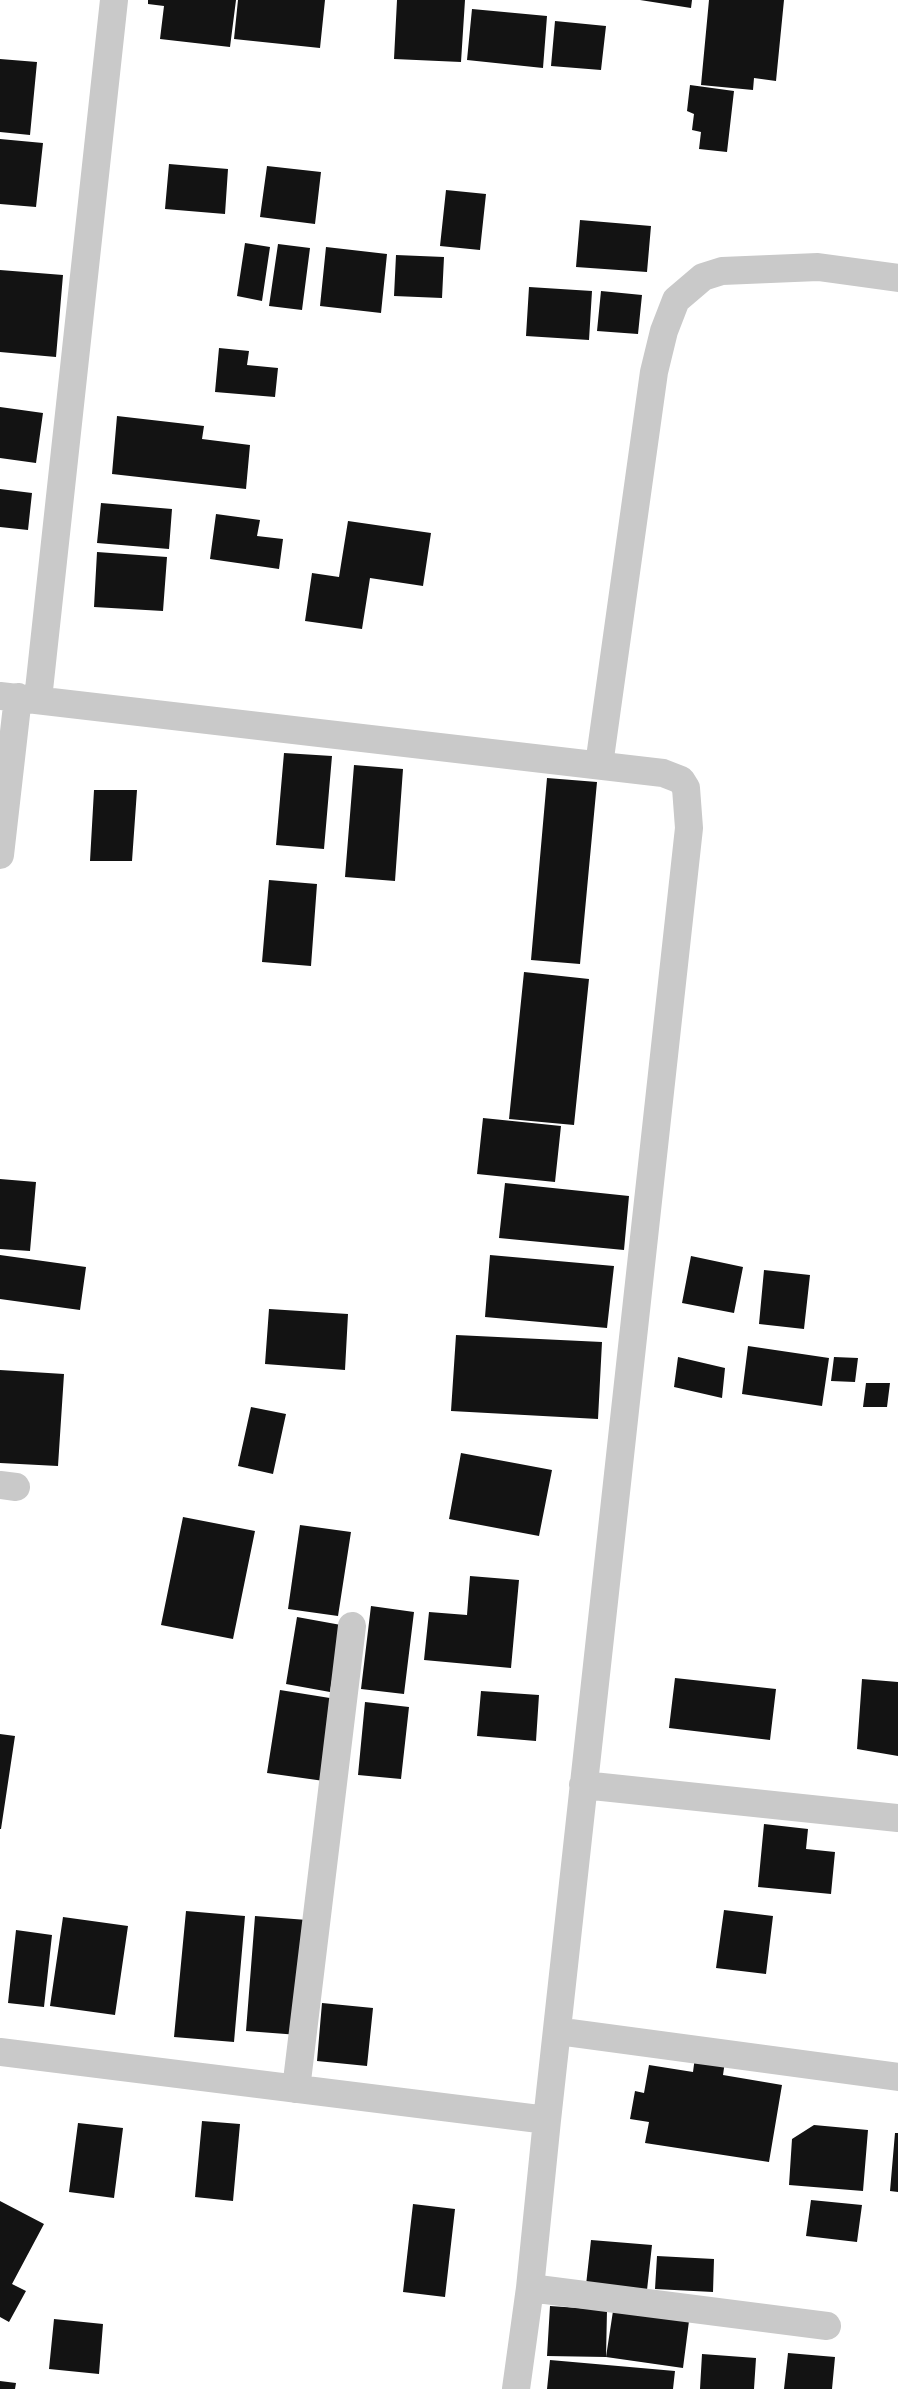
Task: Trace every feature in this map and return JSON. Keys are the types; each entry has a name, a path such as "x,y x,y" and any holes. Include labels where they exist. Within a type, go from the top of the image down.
{"street":[{"path":"0,854 18,698 114,0"},
{"path":"599,765 654,372 664,331 676,300 703,277 722,271 818,267 868,272 898,278"},
{"path":"18,698 663,773 681,780 686,788 689,828 583,1785 530,2288 516,2389"},
{"path":"296,2089 352,1626"},
{"path":"583,1785 898,1818"},
{"path":"557,2031 898,2077"},
{"path":"0,2052 547,2120"},
{"path":"530,2288 827,2326"}],"building":[{"path":"148,0 236,0 230,47 160,39 164,6 148,4"},
{"path":"238,0 325,0 320,48 234,39"},
{"path":"397,0 465,0 461,62 394,59"},
{"path":"640,0 692,0 691,8"},
{"path":"709,0 784,0 776,81 754,78 753,90 701,85"},
{"path":"472,9 547,16 543,68 467,60"},
{"path":"555,21 606,26 601,70 551,66"},
{"path":"0,59 37,62 30,135 0,132"},
{"path":"690,85 734,91 727,152 699,149 701,132 692,130 694,114 687,111"},
{"path":"0,139 43,143 36,207 0,204"},
{"path":"169,164 228,169 225,214 165,209"},
{"path":"267,166 321,172 315,224 260,217"},
{"path":"446,190 486,194 480,250 440,246"},
{"path":"580,220 651,226 647,272 576,267"},
{"path":"245,243 270,247 262,301 237,296"},
{"path":"278,244 310,248 302,310 269,306"},
{"path":"326,247 387,254 381,313 320,306"},
{"path":"396,255 444,257 442,298 394,296"},
{"path":"0,270 63,275 56,357 0,352"},
{"path":"529,287 592,291 589,340 526,336"},
{"path":"601,291 642,295 638,334 597,331"},
{"path":"219,348 249,351 247,365 278,368 275,397 215,392"},
{"path":"0,407 43,413 36,463 0,458"},
{"path":"117,416 204,426 202,439 250,445 246,489 112,474"},
{"path":"0,489 32,493 28,530 0,527"},
{"path":"101,503 172,509 169,549 97,543"},
{"path":"216,514 260,520 257,536 283,539 279,569 210,559"},
{"path":"348,521 431,533 423,586 370,578 362,629 305,621 312,573 339,577"},
{"path":"97,552 167,557 163,611 94,607"},
{"path":"284,753 332,756 324,849 276,845"},
{"path":"354,765 403,769 395,881 345,877"},
{"path":"547,778 597,782 580,964 531,960"},
{"path":"94,790 137,790 132,861 90,861"},
{"path":"269,880 317,884 311,966 262,962"},
{"path":"524,972 589,979 574,1125 509,1119"},
{"path":"483,1118 561,1126 555,1182 477,1174"},
{"path":"0,1179 36,1182 30,1251 0,1249"},
{"path":"505,1183 629,1196 624,1250 499,1238"},
{"path":"0,1255 86,1267 80,1310 0,1299"},
{"path":"490,1255 614,1266 607,1328 485,1317"},
{"path":"691,1256 743,1267 734,1313 682,1303"},
{"path":"764,1270 810,1275 804,1329 759,1324"},
{"path":"269,1309 348,1314 345,1370 265,1364"},
{"path":"456,1335 602,1342 598,1419 451,1411"},
{"path":"748,1346 829,1358 822,1406 742,1394"},
{"path":"678,1357 725,1368 722,1398 674,1387"},
{"path":"834,1357 858,1358 855,1382 831,1381"},
{"path":"0,1370 64,1374 58,1466 0,1463"},
{"path":"866,1383 890,1383 887,1407 863,1407"},
{"path":"251,1407 286,1414 273,1474 238,1466"},
{"path":"461,1453 552,1470 539,1536 449,1519"},
{"path":"183,1517 255,1531 233,1639 161,1625"},
{"path":"300,1525 351,1532 338,1616 288,1609"},
{"path":"470,1576 519,1580 511,1668 424,1660 429,1612 467,1615"},
{"path":"371,1606 414,1612 404,1694 361,1689"},
{"path":"297,1617 341,1625 330,1692 286,1684"},
{"path":"675,1678 776,1689 770,1740 669,1728"},
{"path":"862,1679 898,1682 898,1756 857,1749"},
{"path":"280,1690 336,1699 324,1781 267,1773"},
{"path":"481,1691 539,1695 536,1741 477,1736"},
{"path":"365,1702 409,1707 401,1779 358,1775"},
{"path":"0,1734 15,1736 1,1829 0,1829"},
{"path":"764,1824 808,1829 806,1849 835,1852 831,1894 758,1887"},
{"path":"724,1910 773,1916 766,1974 716,1968"},
{"path":"186,1911 245,1916 234,2042 174,2037"},
{"path":"255,1916 307,1920 299,2035 246,2031"},
{"path":"63,1917 128,1926 115,2015 50,2006"},
{"path":"16,1930 52,1935 44,2007 8,2003"},
{"path":"322,2003 373,2008 367,2066 317,2061"},
{"path":"695,2057 725,2061 723,2075 782,2085 769,2162 645,2143 649,2122 630,2119 635,2091 644,2093 649,2065 693,2072"},
{"path":"202,2121 240,2124 233,2201 195,2197"},
{"path":"78,2123 123,2128 114,2198 69,2192"},
{"path":"814,2125 868,2130 863,2191 789,2185 792,2139"},
{"path":"895,2133 898,2133 898,2192 890,2191"},
{"path":"811,2200 862,2205 857,2242 806,2236"},
{"path":"0,2201 44,2224 12,2284 26,2291 9,2322 0,2317"},
{"path":"413,2204 455,2209 445,2297 403,2292"},
{"path":"591,2240 652,2245 647,2290 586,2285"},
{"path":"657,2256 714,2259 713,2292 655,2289"},
{"path":"550,2306 607,2310 606,2357 547,2356"},
{"path":"613,2311 689,2321 683,2368 606,2357"},
{"path":"54,2319 103,2324 99,2374 49,2369"},
{"path":"788,2353 835,2357 832,2389 784,2389"},
{"path":"702,2354 756,2358 754,2389 700,2389"},
{"path":"550,2360 675,2371 673,2389 547,2389"},
{"path":"0,2381 16,2383 15,2389 0,2389"}]}
